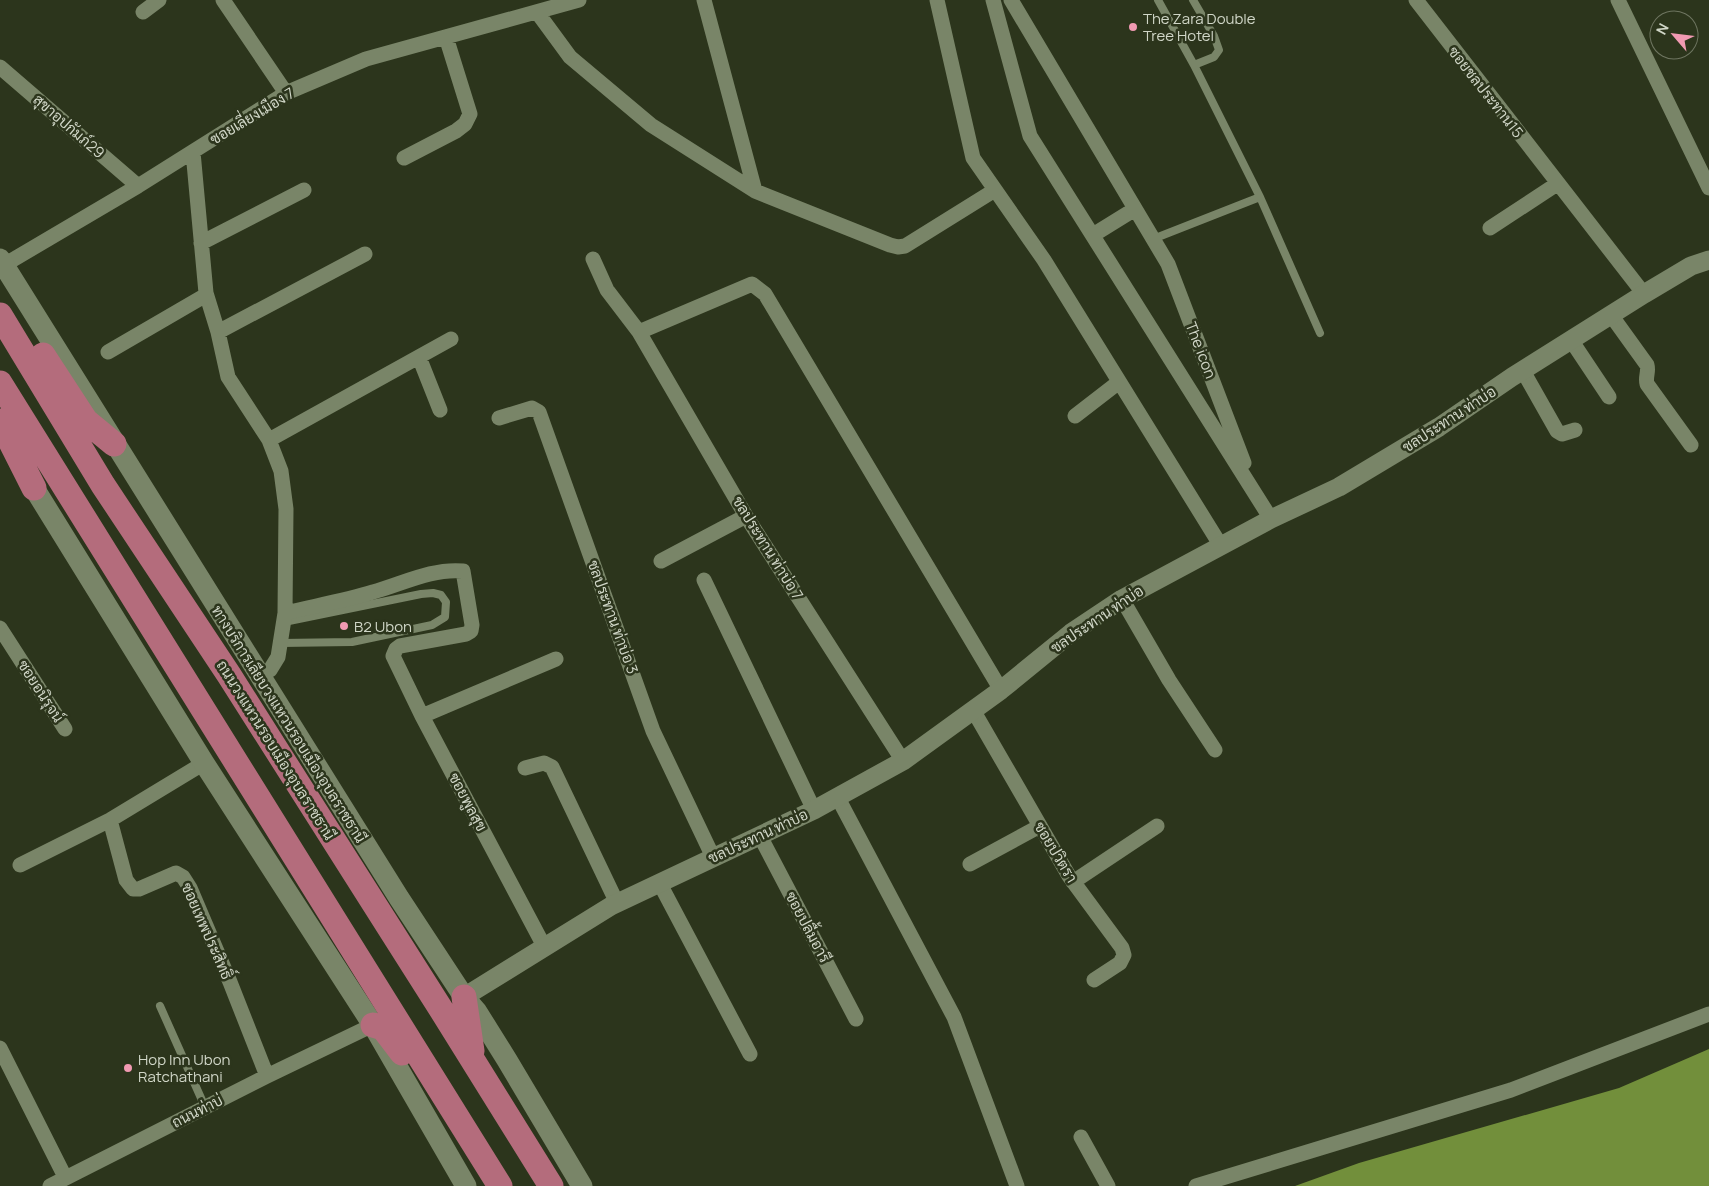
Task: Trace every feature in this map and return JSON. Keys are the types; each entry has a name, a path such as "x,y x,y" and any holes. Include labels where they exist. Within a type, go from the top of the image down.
{"highway":[{"path":"0,300 16,314 86,421 114,444"},
{"name":"ถนนวงแหวนรอบเมืองอุบลราชธานี","path":"0,315 103,485 229,675 551,1186"},
{"path":"0,383 500,1186"},
{"path":"0,421 34,488"},
{"path":"464,997 473,1061"},
{"path":"373,1025 383,1028 414,1067 435,1083"}],"main road":[{"name":"ทางบริการเลียบวงแหวนรอบเมืองอุบลราชธานี","path":"2,262 398,898 464,997 477,1012 582,1186"},
{"path":"0,435 204,763 373,1025 466,1186"}],"street":[{"path":"143,12 159,0"},
{"path":"223,0 286,94"},
{"name":"ซอยเลี่ยงเมือง 7","path":"2,262 138,186 286,94 366,60 579,0"},
{"path":"704,0 755,191"},
{"path":"937,0 973,158 1044,260 1221,546"},
{"name":"The icon","path":"993,0 1030,136 1271,519"},
{"name":"The icon","path":"1011,0 1168,264 1256,495"},
{"name":"ซอยชลประทาน15","path":"1416,0 1644,294"},
{"path":"1618,0 1709,188"},
{"path":"537,12 570,57 651,125 755,191 890,246 906,246 995,190"},
{"path":"404,158 456,131 465,124 470,114 446,37"},
{"name":"สุขาอุปกัมภ์29","path":"0,67 138,186"},
{"path":"193,152 206,295 218,332 228,377 269,440 281,471 286,509 285,617 281,643 278,657 270,670 259,676"},
{"path":"1490,228 1557,184"},
{"path":"201,243 304,190"},
{"path":"1093,235 1135,209"},
{"path":"218,332 365,254"},
{"name":"ชลประทาน ท่าบ่อ 7","path":"593,259 607,290 639,332 746,516 903,761"},
{"name":"ชลประทาน ท่าบ่อ","path":"464,997 617,903 814,810 903,761 1001,690 1071,632 1122,599 1271,519 1339,487 1439,427 1522,371 1644,294 1691,266 1709,260"},
{"path":"639,332 752,284 765,294 1001,690"},
{"path":"108,352 206,295"},
{"path":"1611,315 1647,365 1649,371 1646,379 1647,384 1691,445"},
{"path":"269,440 451,339"},
{"path":"1571,340 1609,397"},
{"path":"419,357 440,410"},
{"path":"1522,371 1557,431 1562,434 1575,430"},
{"path":"1075,416 1119,382"},
{"name":"ชลประทาน ท่าบ่อ 3","path":"499,418 532,408 540,412 653,732 713,857"},
{"path":"661,561 746,516"},
{"name":"ซอยพูลสุข","path":"285,617 421,576 456,570 463,571 472,625 471,632 400,646 396,648 392,656 546,948"},
{"path":"704,580 814,810"},
{"path":"1122,599 1169,680 1215,750"},
{"name":"ซอยอนิรุจน์","path":"0,628 65,729"},
{"path":"422,716 556,659"},
{"name":"ซอยปวิตรา","path":"973,710 1073,882 1122,948 1124,955 1120,963 1094,980"},
{"path":"20,865 110,820 204,763"},
{"path":"525,768 544,763 552,767 617,903"},
{"path":"838,798 954,1017 1017,1186"},
{"name":"ซอยเทพประสิทธิ์","path":"110,820 126,880 133,889 139,889 176,873 183,877 190,888 267,1076"},
{"path":"970,864 1040,826"},
{"path":"1073,882 1157,826"},
{"name":"ซอยปลื้มอารี","path":"760,836 856,1019"},
{"path":"659,882 750,1054"},
{"path":"1196,1186 1510,1090 1709,1014"},
{"name":"ถนนท่าบ่","path":"50,1186 267,1076 373,1025"},
{"path":"0,1048 65,1177"},
{"path":"1081,1137 1108,1186"}],"lane":[{"path":"1158,0 1194,65 1260,196 1266,214 1320,333"},
{"path":"1193,0 1214,36 1219,50 1214,57 1194,65"},
{"path":"1153,239 1260,196"},
{"path":"281,643 352,642 432,625 445,617 446,602 441,595 432,593 421,594 285,617"},
{"path":"160,1006 206,1107"}],"shaded area":[{"path":"1709,1049 1709,1186 1295,1186 1359,1163 1619,1088"}],"place":[{"name":"The Zara Double Tree Hotel","path":"1133,27"},
{"name":"B2 Ubon","path":"344,626"},
{"name":"Hop Inn Ubon Ratchathani","path":"128,1068"}]}
